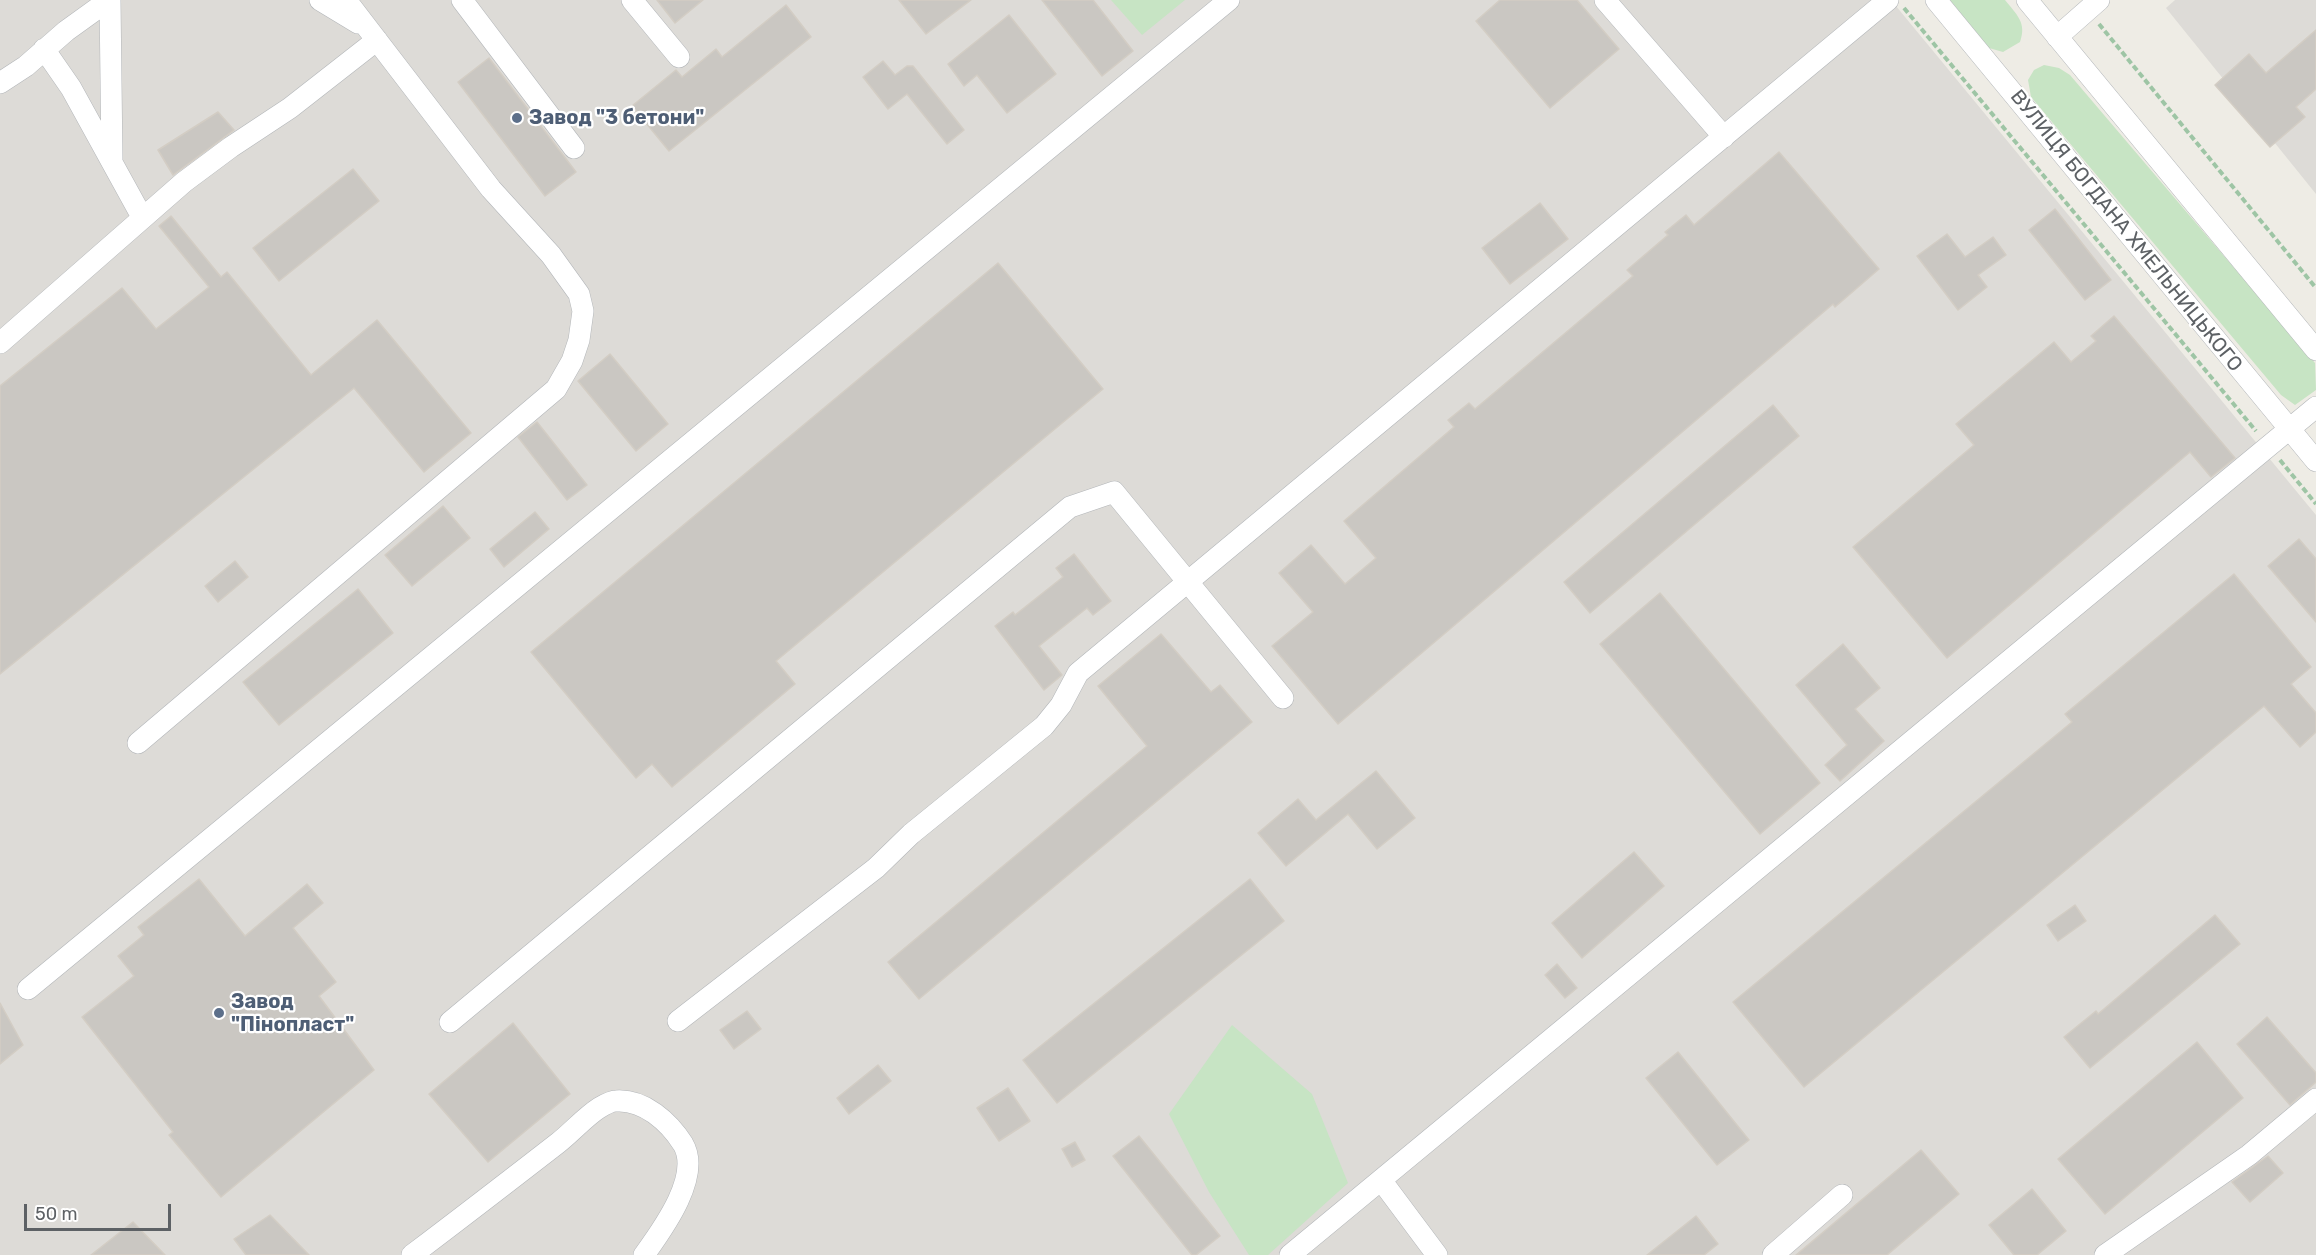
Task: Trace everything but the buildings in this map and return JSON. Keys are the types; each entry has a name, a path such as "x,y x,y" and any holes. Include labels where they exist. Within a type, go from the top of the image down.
{"street":[{"path":"0,83 110,0"},
{"path":"110,0 112,164"},
{"path":"320,0 374,36"},
{"path":"138,743 556,389 572,361 579,340 583,310 579,294 551,255 491,189 346,0"},
{"path":"462,0 574,148"},
{"path":"632,0 680,57"},
{"path":"28,989 1229,0"},
{"path":"1605,0 1724,136"},
{"path":"678,1021 876,868 911,834 1044,726 1060,705 1078,673 1888,0"},
{"name":"ВУЛИЦЯ БОГДАНА ХМЕЛЬНИЦЬКОГО","path":"1936,0 2316,461"},
{"path":"2027,0 2316,350"},
{"path":"2057,36 2093,5"},
{"path":"0,343 142,217 222,154 290,108 374,36"},
{"path":"44,50 71,88 142,217"},
{"path":"1290,1255 2316,406"},
{"path":"450,1022 1070,507 1113,492 1283,698"},
{"path":"2105,1255 2249,1155 2316,1099"},
{"path":"412,1255 563,1139 600,1107 615,1101 632,1103 654,1113 672,1127 685,1148 688,1170 684,1184 666,1224 644,1255"},
{"path":"1381,1180 1437,1255"},
{"path":"1773,1255 1842,1195"}],"path":[{"path":"1898,0 2316,504"},
{"path":"2093,5 2316,288"}],"shaded area":[{"path":"0,0 1891,0 2316,515 2316,1255 0,1255"},
{"path":"2175,0 2316,0 2316,194 2166,8"}],"green space":[{"path":"1111,0 1185,0 1142,35"},
{"path":"1950,0 2005,0 2021,24 2020,42 2003,52 1989,48"},
{"path":"2044,65 2059,68 2070,75 2315,363 2316,390 2295,405 2281,395 2031,97 2028,80 2034,70"},
{"path":"1232,1025 1312,1094 1348,1183 1268,1255 1249,1255 1209,1192 1169,1114"}],"place":[{"name":"Завод \"3 бетони\"","path":"517,118"},
{"name":"Завод \"Пінопласт\"","path":"219,1013"}]}
